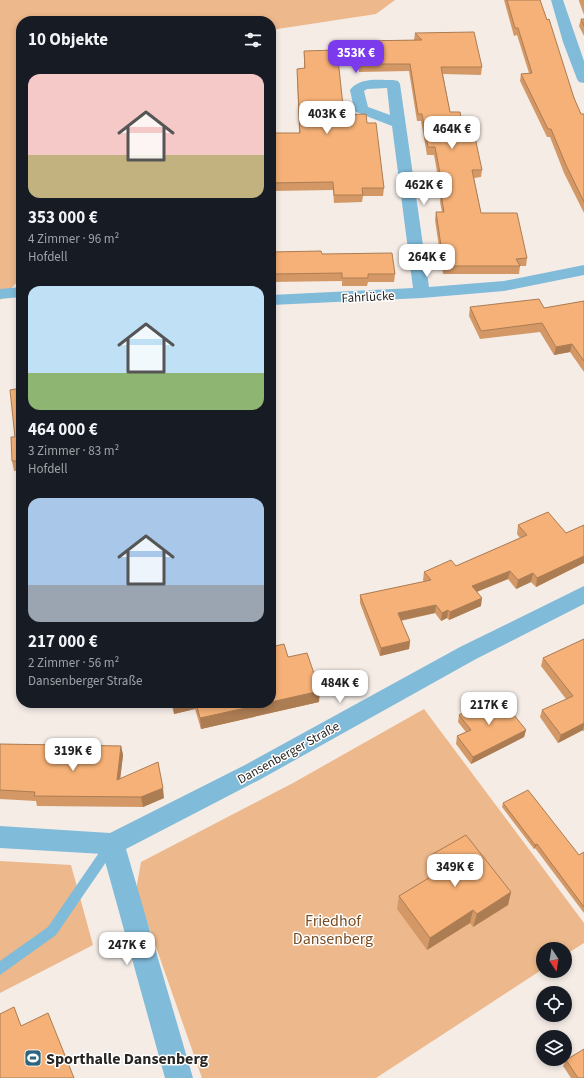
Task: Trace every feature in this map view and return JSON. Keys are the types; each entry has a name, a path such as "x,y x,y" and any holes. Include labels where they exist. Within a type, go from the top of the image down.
{"street":[{"path":"557,0 570,42 584,79"},
{"path":"397,123 422,293"},
{"name":"Fahrlücke","path":"276,300 422,293 504,286 584,270"},
{"path":"2,293 16,292"},
{"name":"Dansenberger Straße","path":"112,844 254,772 468,653 583,595"},
{"path":"0,837 112,844 179,1078"}],"lane":[{"path":"0,969 52,931 112,844"}],"green space":[{"path":"0,0 395,0 376,14 276,29 276,16 16,16 16,283 0,300"},
{"name":"Friedhof Dansenberg","path":"424,709 584,923 584,943 572,951 572,942 536,942 536,974 376,1078 202,1078 136,890 141,862 293,783"},
{"path":"0,861 71,865 93,945 0,993"}],"building":[{"path":"507,0 540,0 547,20 549,19 574,98 581,114 584,114 584,202 551,129 548,129 521,74 532,73 518,28 515,28"},
{"path":"581,19 584,19 584,26"},
{"path":"474,32 482,67 441,67 450,112 460,112 463,128 473,128 482,170 472,170 481,213 517,213 527,258 516,259 520,266 444,266 436,212 444,212 441,194 444,194 435,147 428,147 422,114 418,114 410,64 360,64 356,41 422,40 415,33"},
{"path":"337,50 344,115 366,114 367,123 376,123 384,188 362,188 363,195 334,195 333,182 276,183 276,133 300,133 297,69 305,68 304,51"},
{"path":"321,251 322,254 392,253 395,274 368,274 368,278 342,278 342,273 276,274 276,252"},
{"path":"539,299 544,308 584,301 584,361 572,344 556,347 542,323 481,331 470,307"},
{"path":"16,389 16,461 12,461 11,437 15,437 10,390"},
{"path":"548,512 566,533 584,525 584,556 537,578 533,573 518,580 510,571 472,586 482,598 450,612 448,610 442,613 436,605 398,613 410,641 381,648 360,595 431,580 424,572 451,560 456,566 527,535 518,525"},
{"path":"584,639 584,723 561,735 542,710 573,696 543,658"},
{"path":"284,644 288,657 307,653 320,691 276,701 276,646"},
{"path":"498,695 526,730 473,757 457,736 471,730 459,715"},
{"path":"197,708 245,708 200,718"},
{"path":"0,744 121,746 117,780 158,762 163,788 141,797 34,796 35,792 0,790"},
{"path":"528,790 579,855 584,852 584,907 537,844 535,845 503,803"},
{"path":"466,835 511,892 477,914 473,910 430,938 399,896 442,870 431,855"},
{"name":"Sporthalle Dansenberg","path":"14,1007 21,1026 48,1013 74,1078 0,1078 0,1014"},
{"path":"584,1049 584,1078 578,1078 570,1066 572,1066 572,1056"}],"place":[{"name":"Sporthalle Dansenberg","path":"33,1058"}]}
